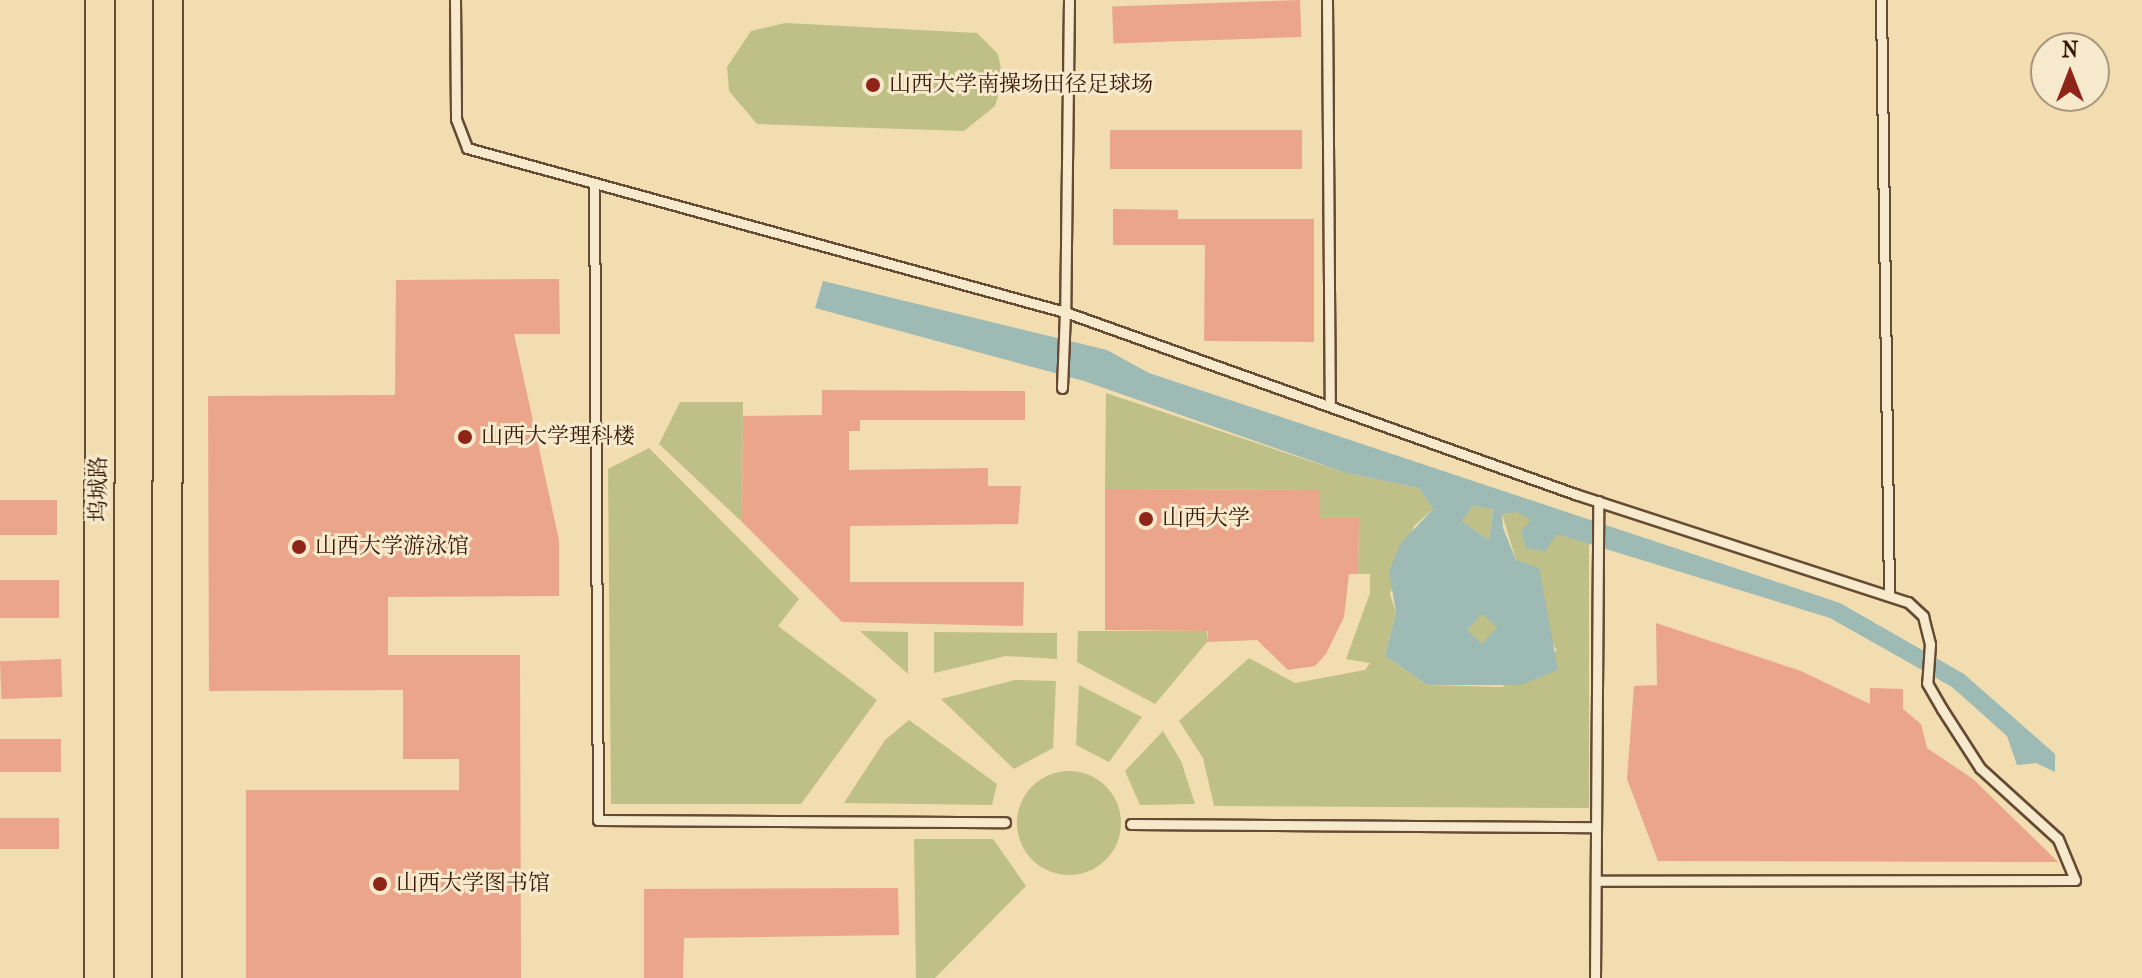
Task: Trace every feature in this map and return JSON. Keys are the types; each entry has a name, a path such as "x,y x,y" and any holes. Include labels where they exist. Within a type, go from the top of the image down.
{"main road":[{"name":"坞城路","path":"99,978 100,0"},
{"path":"167,978 168,0"}],"lane":[{"path":"455,0 456,119 467,148 1065,312 1330,403 1598,501 1889,596 1923,616 1930,644 1927,683 1980,768 2058,839 2075,880 1596,881"},
{"path":"1062,388 1069,0"},
{"path":"1327,0 1330,403"},
{"path":"1881,0 1889,596"},
{"path":"594,184 598,820 1005,822"},
{"path":"1595,978 1598,501"},
{"path":"1131,824 1596,827"}],"green space":[{"path":"785,23 977,33 998,54 1003,79 995,106 964,131 757,124 729,91 727,67 751,31"},
{"path":"1106,393 1346,473 1419,488 1433,509 1414,526 1390,594 1396,613 1385,656 1427,685 1502,687 1557,650 1547,636 1539,569 1516,560 1502,514 1517,511 1589,544 1589,808 1214,806 1203,758 1179,721 1249,658 1295,683 1365,670 1370,663 1346,659 1370,593 1370,574 1358,574 1359,519 1320,518 1320,490 1105,489"},
{"path":"680,402 743,402 742,522 659,444"},
{"path":"649,448 799,599 778,626 877,700 801,804 611,804 608,469"},
{"path":"1473,506 1493,508 1489,540 1462,521"},
{"path":"1482,614 1488,615 1496,623 1496,635 1488,643 1482,644 1476,643 1468,635 1467,629 1468,623 1476,615"},
{"path":"860,631 908,632 908,674"},
{"path":"1078,631 1207,631 1207,642 1155,704 1077,662"},
{"path":"934,632 1057,633 1057,659 1006,656 934,673"},
{"path":"1015,680 1056,681 1053,748 1014,769 941,699"},
{"path":"1079,685 1142,717 1109,762 1076,745"},
{"path":"909,720 997,784 992,805 844,803 885,740"},
{"path":"1163,731 1181,761 1195,804 1140,805 1125,771"},
{"path":"1069,771 1089,775 1106,786 1117,803 1121,823 1117,843 1106,860 1089,871 1069,875 1049,871 1032,860 1021,843 1017,823 1021,803 1032,786 1049,775"},
{"path":"914,839 993,839 1026,886 935,978 916,978"}],"water":[{"path":"823,281 1107,350 1149,373 1840,603 1964,674 2055,754 2055,772 2036,763 2017,765 2007,736 1952,687 1830,618 1557,534 1545,551 1526,548 1521,532 1531,520 1517,512 1502,514 1503,528 1516,560 1539,568 1558,670 1520,685 1427,685 1385,656 1396,613 1389,571 1400,544 1433,509 1419,488 1346,473 1084,381 815,308","holes":["1473,506 1493,509 1489,540 1462,521","1482,614 1497,627 1482,644 1467,630"]}],"building":[{"path":"1300,0 1301,37 1113,44 1112,7"},
{"path":"1110,130 1302,130 1302,169 1110,169"},
{"path":"1113,209 1178,210 1178,219 1314,219 1314,342 1204,341 1205,245 1113,245"},
{"path":"559,279 560,334 514,334 559,540 559,596 388,597 388,655 520,655 521,978 246,978 246,790 459,790 459,759 403,759 403,690 209,691 208,396 395,395 396,280"},
{"path":"822,390 1025,391 1025,420 860,420 860,431 849,431 849,470 988,468 988,486 1021,486 1018,524 850,526 850,582 1024,582 1023,626 842,622 742,522 743,416 822,415"},
{"path":"1105,489 1320,490 1320,518 1359,518 1358,574 1349,574 1344,617 1326,654 1315,666 1288,670 1257,640 1207,642 1208,631 1105,630"},
{"path":"0,500 57,500 57,535 0,535"},
{"path":"0,580 59,580 59,618 0,618"},
{"path":"1656,623 1801,671 1870,704 1870,688 1903,689 1903,709 1921,724 1927,748 1973,779 2058,862 1658,861 1627,779 1634,686 1657,685"},
{"path":"61,659 62,697 1,699 0,661"},
{"path":"0,739 61,739 61,772 0,772"},
{"path":"0,818 59,818 59,849 0,849"},
{"path":"898,888 899,935 684,938 683,978 644,978 644,889"}],"place":[{"name":"山西大学南操场田径足球场","path":"873,85"},
{"name":"山西大学理科楼","path":"465,437"},
{"name":"山西大学","path":"1146,519"},
{"name":"山西大学游泳馆","path":"299,547"},
{"name":"山西大学图书馆","path":"380,884"}]}
